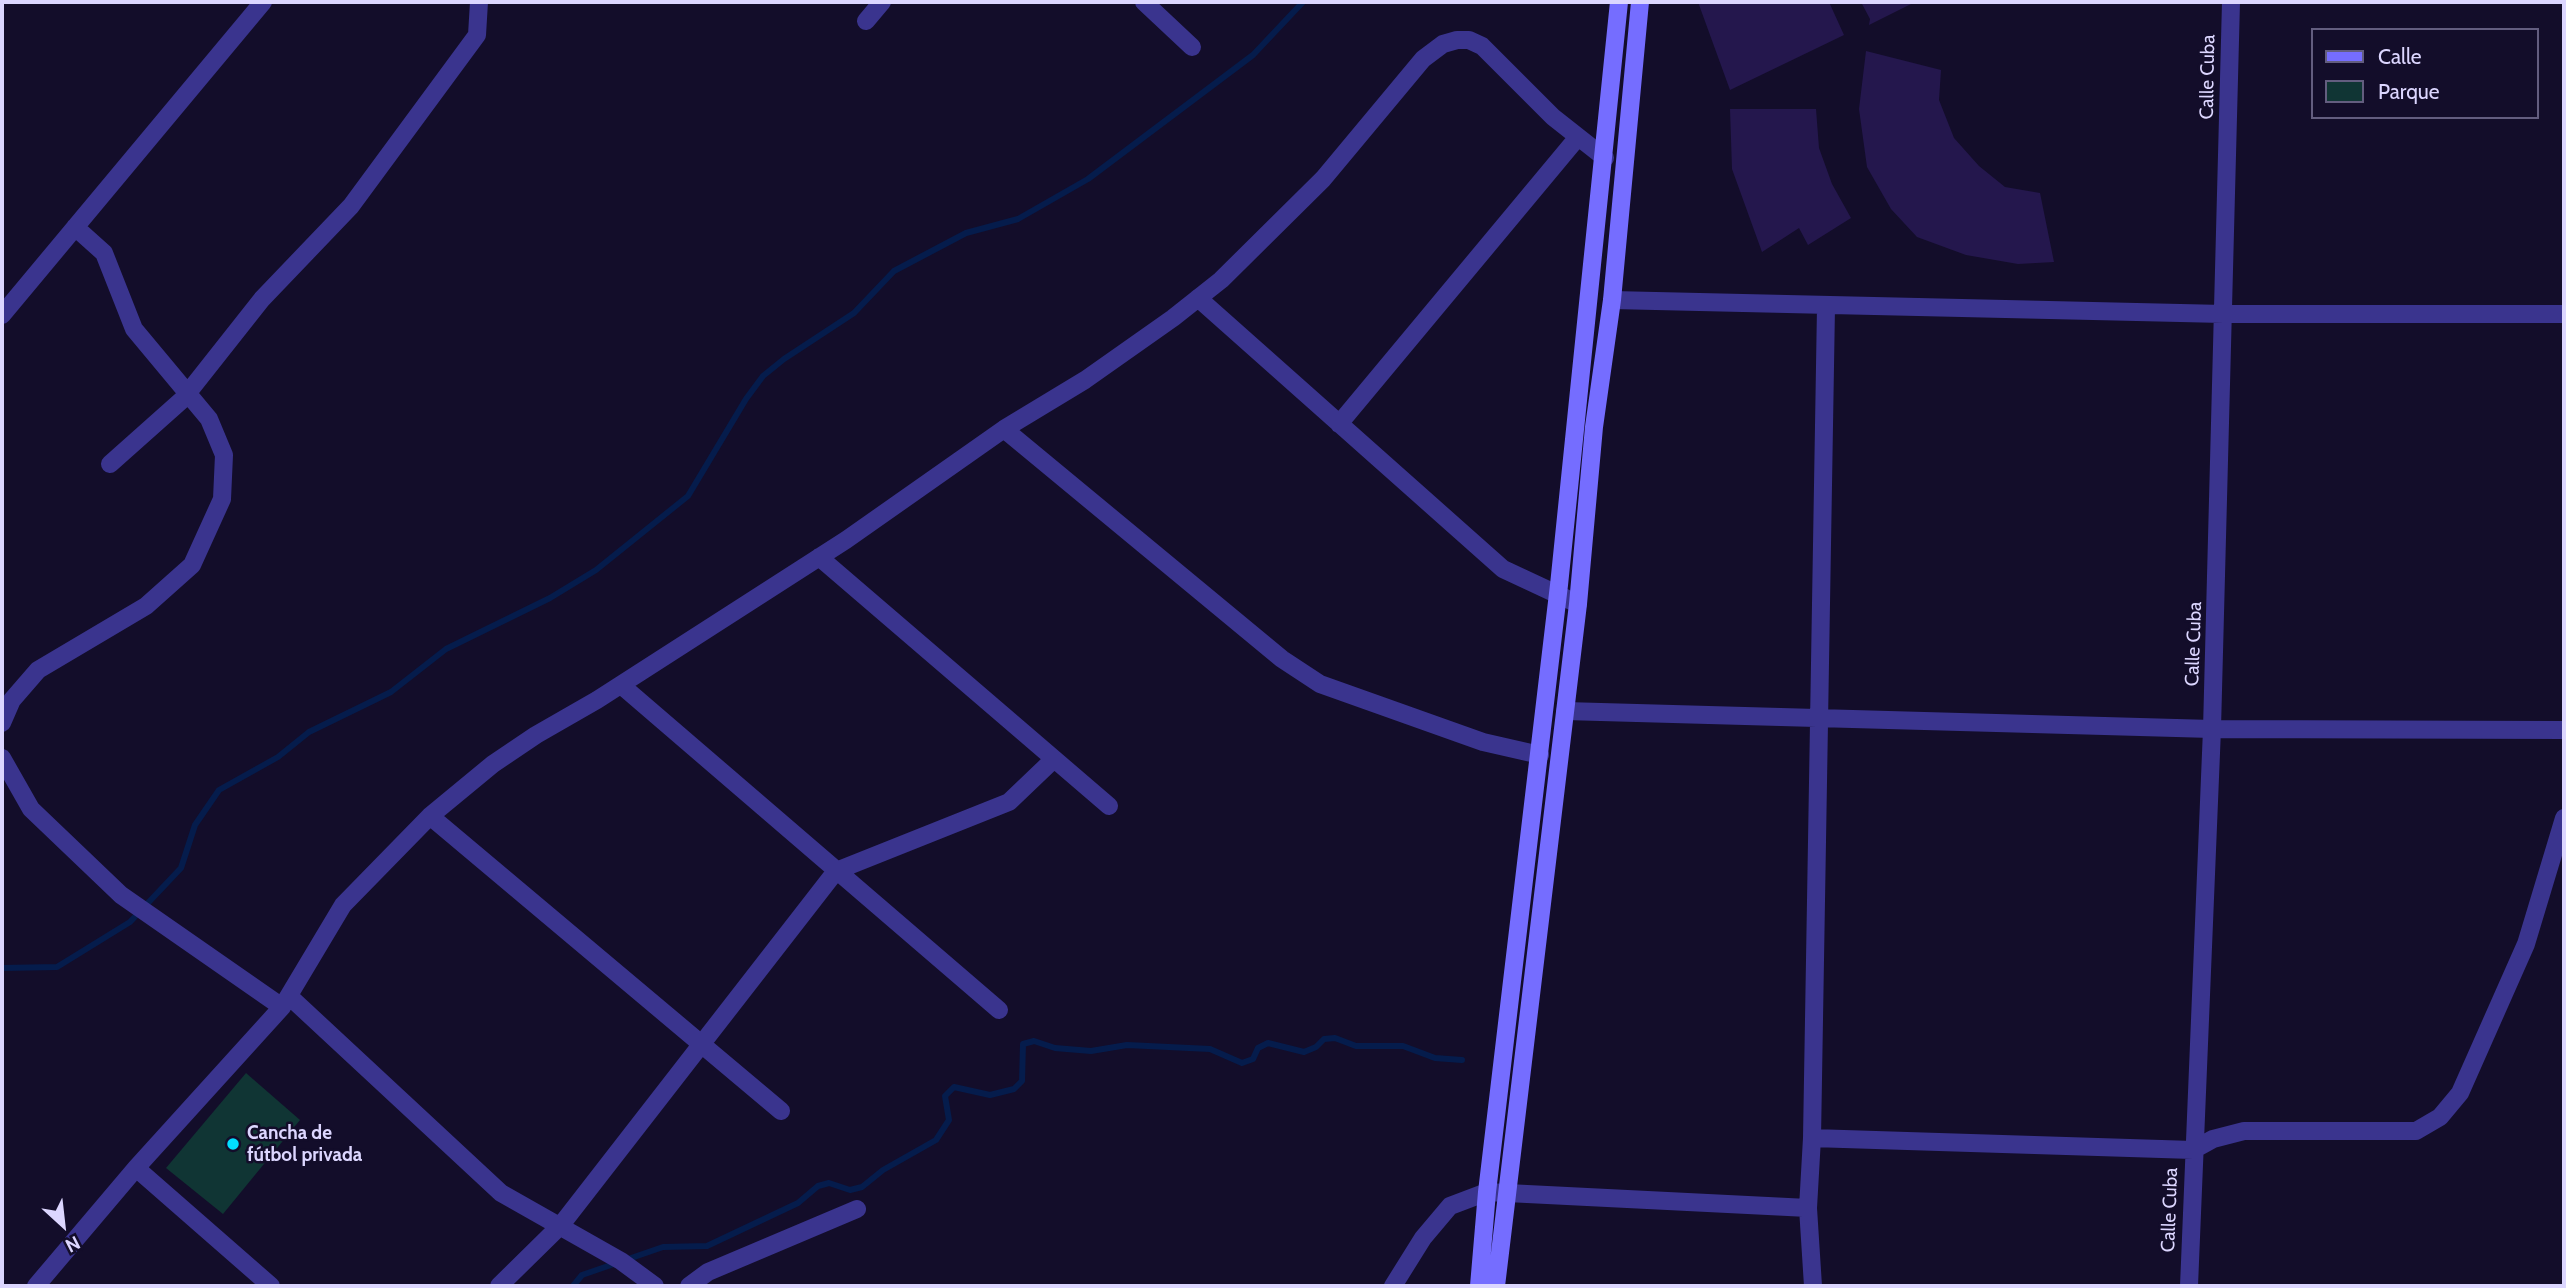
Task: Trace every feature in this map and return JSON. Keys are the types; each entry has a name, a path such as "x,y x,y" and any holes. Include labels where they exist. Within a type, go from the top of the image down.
{"street":[{"path":"2,315 263,2"},
{"path":"110,464 141,440 188,393 262,299 351,206 477,36 479,2"},
{"path":"866,20 882,2"},
{"path":"1144,2 1192,47"},
{"path":"1479,1286 1487,1192 1558,595 1619,2"},
{"path":"1496,1286 1565,711 1594,426 1612,300 1640,2"},
{"name":"Calle Cuba","path":"2189,1286 2212,729 2231,2"},
{"path":"36,1286 136,1168 286,1001 343,905 430,816 493,764 819,557 1004,429 1085,380 1198,298 1230,272 1313,189 1423,59 1443,44 1468,40 1482,46 1553,117 1605,158"},
{"path":"1339,424 1578,137"},
{"path":"2,723 12,701 38,670 146,607 192,565 222,499 224,455 209,419 134,329 104,253 75,227"},
{"path":"1198,298 1503,569 1577,604"},
{"path":"1612,300 1826,307 2224,314 2564,314"},
{"path":"1813,1286 1808,1208 1812,1138 1826,307"},
{"path":"1004,429 1282,659 1320,684 1483,742 1540,755"},
{"path":"819,557 1109,806"},
{"path":"621,685 999,1010"},
{"path":"1565,711 2212,729 2564,730"},
{"path":"2,758 31,809 121,895 286,1001 501,1193 621,1261 654,1286"},
{"path":"499,1286 561,1225 836,871 1009,802 1054,759"},
{"path":"430,816 781,1111"},
{"path":"1812,1138 2193,1150 2213,1139 2244,1131 2416,1131 2440,1117 2460,1093 2526,944 2564,818"},
{"path":"136,1168 271,1286"},
{"path":"1393,1286 1423,1237 1450,1206 1487,1192 1808,1208"},
{"path":"689,1286 708,1272 857,1209"}],"green space":[{"name":"Cancha de fútbol privada","path":"246,1073 300,1120 223,1214 166,1168"}],"building":[{"path":"1698,2 1829,2 1844,35 1730,90"},
{"path":"1861,2 1915,2 1869,25 1870,19"},
{"path":"1866,51 1941,70 1939,100 1954,138 1979,166 2005,187 2040,193 2054,262 2018,264 1966,255 1917,237 1891,209 1867,167 1859,109"},
{"path":"1730,109 1816,109 1819,148 1832,184 1851,218 1808,245 1799,228 1762,252 1732,169"}],"waterway":[{"path":"2,968 57,967 130,922 181,868 195,825 219,790 278,757 309,732 391,692 446,649 550,598 596,570 688,496 746,399 763,376 784,359 854,313 894,271 966,233 1018,219 1088,179 1253,55 1303,2"},
{"path":"573,1286 582,1275 663,1247 707,1246 798,1203 818,1186 829,1183 850,1190 862,1187 883,1170 936,1140 949,1120 945,1096 954,1087 990,1095 1014,1089 1022,1081 1023,1044 1034,1041 1055,1048 1091,1051 1127,1045 1210,1049 1242,1063 1253,1059 1258,1048 1268,1043 1304,1052 1316,1047 1324,1039 1335,1038 1356,1046 1403,1046 1435,1058 1462,1060"}],"place":[{"name":"Cancha de fútbol privada","path":"233,1144"}]}
